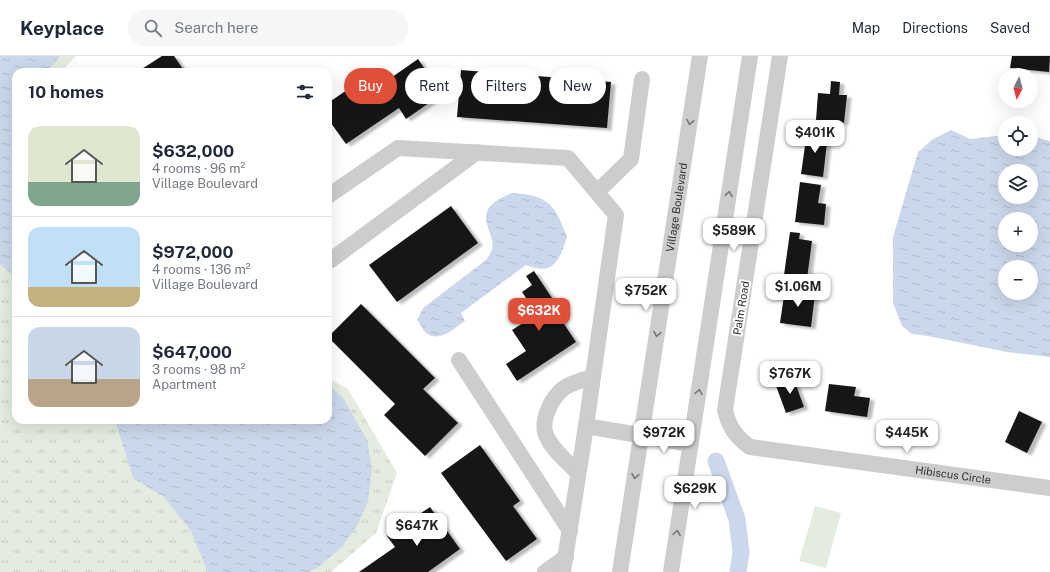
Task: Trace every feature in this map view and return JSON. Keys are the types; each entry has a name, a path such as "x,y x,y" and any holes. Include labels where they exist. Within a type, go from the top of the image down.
{"street":[{"name":"Village Boulevard","path":"620,572 700,56"},
{"path":"671,572 750,56"},
{"name":"Palm Road","path":"760,448 750,446 741,440 733,431 728,421 726,410 780,56"},
{"path":"597,192 631,159 642,79"},
{"path":"332,193 398,148 568,158 616,215 565,565 545,572"},
{"path":"332,259 477,152"},
{"path":"459,360 570,531"},
{"path":"578,473 553,446 546,434 545,422 550,404 564,388 593,376"},
{"path":"586,426 691,444"},
{"name":"Hibiscus Circle","path":"760,448 1050,488"}],"green space":[{"path":"0,56 76,56 65,68 12,68 12,424 332,424 332,380 348,389 397,473 376,533 331,572 0,572"},
{"path":"815,506 841,513 826,568 799,561"}],"water":[{"path":"0,56 60,56 50,68 12,68 12,274 0,264"},
{"path":"951,130 970,139 998,136 998,156 1038,156 1038,138 1050,141 1050,357 1007,352 912,334 902,326 893,303 893,237 918,152 933,139"},
{"path":"512,193 535,196 542,199 549,204 559,217 567,237 558,259 554,264 543,269 526,265 461,313 465,321 440,336 429,335 424,331 417,320 423,308 486,260 492,249 492,239 486,218 487,213 492,204"},
{"path":"332,388 343,398 367,440 372,469 368,501 358,524 342,547 318,567 309,572 208,572 191,531 164,497 133,478 116,424 332,424"}],"building":[{"path":"162,56 174,56 182,68 143,68"},
{"path":"1012,56 1050,56 1049,72 1038,71 1038,68 1010,68"},
{"path":"418,59 424,68 405,68"},
{"path":"405,68 405,104 428,104 406,119 399,108 346,144 332,125 332,100 344,92 344,104 397,104 397,74"},
{"path":"463,70 471,71 471,104 541,104 541,76 549,77 549,104 606,104 606,82 611,82 607,128 457,117 458,104 463,104"},
{"path":"831,81 840,82 839,95 847,95 844,123 816,120 818,93 830,94"},
{"path":"807,132 828,134 823,177 801,174"},
{"path":"800,182 821,185 818,203 826,204 824,225 795,222"},
{"path":"451,206 478,243 397,302 369,265"},
{"path":"790,232 800,233 799,239 812,241 807,279 784,275"},
{"path":"534,271 556,304 552,306 576,342 517,381 506,364 526,351 512,330 537,314 522,292 532,285 526,276"},
{"path":"785,289 815,294 811,327 780,323"},
{"path":"361,304 435,378 423,389 458,423 425,456 384,415 395,404 332,341 332,333"},
{"path":"793,377 804,407 786,413 775,383"},
{"path":"829,384 856,387 854,396 870,398 867,417 825,411"},
{"path":"1019,411 1042,422 1027,453 1005,442"},
{"path":"480,445 520,501 513,506 537,539 506,561 441,473"},
{"path":"430,507 460,549 428,572 359,572 395,547 387,536"}],"waterway":[{"path":"716,461 737,519 741,552 738,572"}]}
